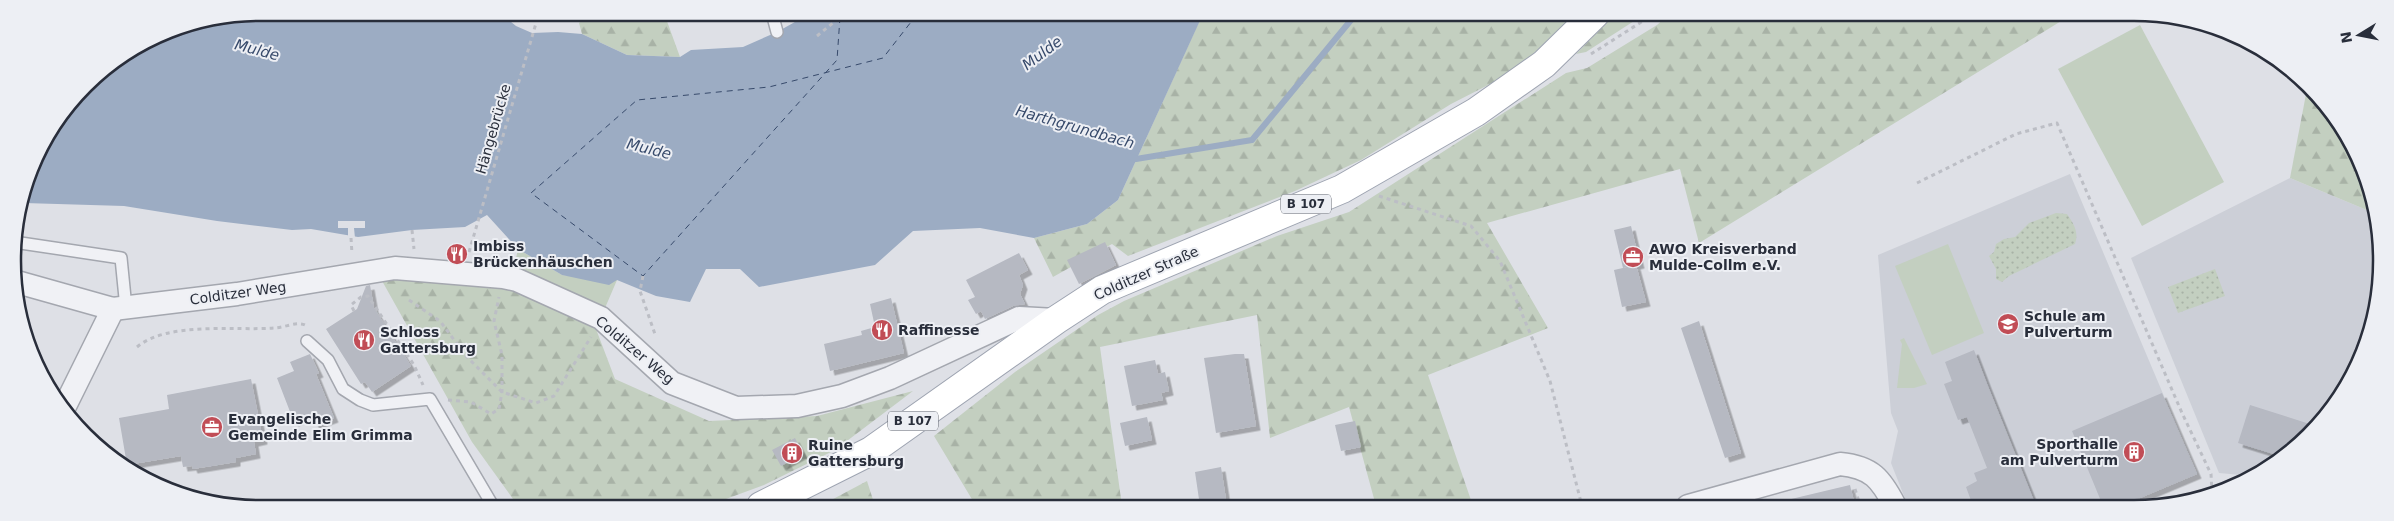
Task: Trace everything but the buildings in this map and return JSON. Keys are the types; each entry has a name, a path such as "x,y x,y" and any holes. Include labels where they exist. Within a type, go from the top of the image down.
{"main road":[{"name":"Colditzer Straße","path":"773,500 871,451 1056,320 1102,290 1342,189 1476,112 1544,64 1588,21"}],"street":[{"name":"Colditzer Weg","path":"120,309 237,294 402,268 443,270 517,280 601,318 672,383 736,408 798,406 842,396 890,378 1019,318 1056,320"},
{"path":"22,283 120,309 68,401"},
{"path":"1710,500 1840,464 1857,465 1873,474 1884,486 1892,500"}],"lane":[{"path":"775,21 778,32"},
{"path":"22,243 122,258 120,309"},
{"path":"307,341 328,360 343,389 360,400 373,405 430,399 489,500"}],"path":[{"name":"Hängebrücke","path":"469,252 537,21"},
{"path":"817,36 833,21"},
{"path":"1586,57 1643,21"},
{"path":"1917,182 2016,134 2057,123 2211,474 2212,486"},
{"path":"1377,196 1471,226 1500,261 1550,381 1580,500"},
{"path":"412,230 413,243"},
{"path":"640,291 643,276"},
{"path":"354,311 351,305 361,298 368,296 414,365 430,399 471,402 491,414 499,409 502,392 502,355 494,322"},
{"path":"410,300 440,321 467,357 502,392 536,403 554,396 601,318"},
{"path":"137,348 144,342 189,330 276,328 301,323 306,325 307,341"}],"shaded area":[{"name":"Schule am Pulverturm","path":"2070,174 2197,474 2135,500 1906,500 1891,463 1898,431 1891,413 1878,255"},
{"path":"2290,178 2367,210 2371,229 2373,260 2371,292 2365,322 2355,352 2341,380 2303,430 2253,468 2239,475 2219,473 2131,258"}],"green space":[{"path":"581,21 667,21 680,57 627,55 582,34 579,23"},
{"path":"1568,21 1531,56 1496,81 1451,104 1361,160 1295,191 1128,256 1112,244 1053,277 1034,238 1087,224 1118,200 1199,22"},
{"path":"1608,21 1634,21 1586,52 1576,54"},
{"path":"1661,21 2061,21 1699,243 1680,169 1487,223 1548,328 1428,375 1471,500 1374,500 1349,407 1270,438 1257,315 1100,347 1121,500 972,500 934,436 1015,372 1098,315 1124,301 1277,236 1349,212 1566,73 1587,68"},
{"path":"2140,25 2224,182 2142,226 2058,69"},
{"path":"2306,95 2341,141 2355,169 2367,210 2290,178"},
{"path":"2056,213 2067,214 2072,221 2076,232 2075,244 2009,276 2002,282 1996,279 1996,269 1989,256 1994,252 1996,244 2004,239 2015,237 2029,223"},
{"path":"1948,244 1984,333 1932,355 1895,266"},
{"path":"518,249 562,275 617,280 596,329 510,287"},
{"path":"2215,269 2225,296 2178,313 2168,287"},
{"path":"381,279 510,287 596,329 615,379 709,421 817,416 913,391 835,450 764,485 723,500 514,500 472,442"},
{"path":"1904,338 1927,384 1914,388 1897,388 1902,344 1900,340"},
{"path":"867,481 873,500 831,500"}],"water":[{"name":"Mulde","path":"260,21 510,21 532,33 558,32 582,34 627,55 680,57 691,50 743,47 797,21 1200,21 1118,200 1087,224 1034,238 980,228 913,231 875,265 759,287 740,269 706,269 690,302 656,296 617,280 609,285 562,275 518,249 487,215 465,227 412,230 358,237 311,229 292,230 217,221 124,206 28,203 39,169 53,141 91,91 141,53 169,39 199,29 229,23"}],"pier":[{"path":"338,221 365,221 365,228 354,228 355,238 348,238 348,228 338,228"}],"waterway":[{"name":"Harthgrundbach","path":"1129,156 1136,159 1252,140 1350,21"}],"ferry route":[{"path":"826,73 837,60 840,21"},
{"path":"826,73 883,58 912,21"},
{"path":"826,73 643,276 531,193 637,100 769,87 826,73"}],"place":[{"name":"Imbiss Brückenhäuschen","path":"457,254"},
{"name":"AWO Kreisverband Mulde-Collm e.V.","path":"1633,257"},
{"name":"Schule am Pulverturm","path":"2008,324"},
{"name":"Raffinesse","path":"882,330"},
{"name":"Schloss Gattersburg","path":"364,340"},
{"name":"Evangelische Gemeinde Elim Grimma","path":"212,427"},
{"name":"Sporthalle am Pulverturm","path":"2134,452"},
{"name":"Ruine Gattersburg","path":"792,453"}]}
